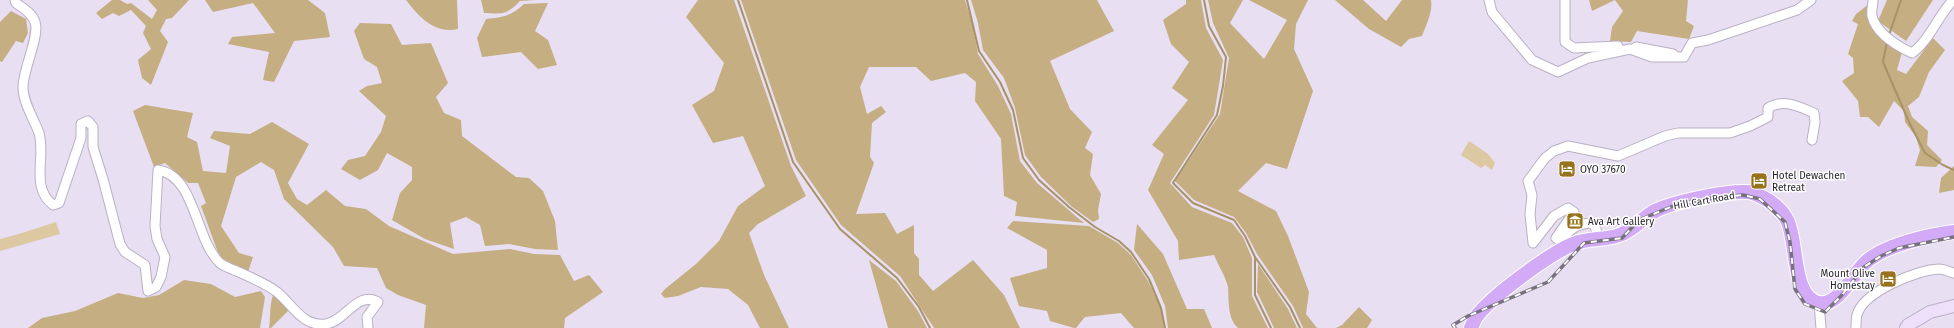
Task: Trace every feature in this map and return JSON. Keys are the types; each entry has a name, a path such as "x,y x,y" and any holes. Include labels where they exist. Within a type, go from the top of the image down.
{"highway":[{"name":"Hill Cart Road","path":"1471,328 1475,318 1488,303 1549,257 1574,243 1623,234 1654,212 1665,207 1703,198 1747,192 1760,196 1777,208 1787,220 1794,245 1799,281 1809,298 1819,303"},
{"path":"1819,303 1829,302 1840,294 1865,263 1875,254 1901,244 1954,232"}],"main road":[{"path":"1906,328 1908,325 1930,312 1954,306"}],"street":[{"path":"15,0 16,3 30,13 35,22 34,37 24,76 23,89 39,134 41,147 39,184 47,200 53,205 59,203 81,138 81,124 88,121 93,126 93,147 120,244 124,252 145,265 148,291 156,288 161,277 164,257 157,239 155,226 158,170 165,171 181,184 188,197 204,239 220,264 276,291 290,303 301,317 310,323 325,324 335,322 349,309 361,301 373,300 378,302 367,317 368,328"},
{"path":"1489,0 1492,12 1532,60 1558,72 1588,58 1630,49 1652,57 1684,57"},
{"path":"1565,0 1565,42 1574,48 1628,45 1684,57"},
{"path":"1684,57 1692,43 1708,40 1797,10 1811,0"},
{"path":"1873,0 1872,15 1877,29 1903,49 1912,53 1922,46 1932,28 1953,0"},
{"path":"1600,238 1593,223 1581,223 1571,228 1560,241 1556,238 1574,212 1568,208 1554,216 1533,243 1530,214 1532,195 1528,181 1545,158 1554,150 1568,146 1618,156 1664,136 1678,133 1730,133 1750,126 1768,117 1768,108 1775,104 1791,103 1814,113 1815,122 1812,140"},
{"path":"1856,328 1857,314 1865,303 1897,280 1919,273 1940,269 1954,273"},
{"path":"1819,303 1820,328"}],"shaded area":[{"path":"112,0 120,0 127,4 131,3 152,19 157,10 148,0 189,0 172,18 166,19 160,31 168,42 151,85 142,78 138,60 151,49 143,33 146,26 131,10 119,16 113,13 102,19 96,13"},
{"path":"205,0 308,0 325,13 330,37 294,41 274,82 263,80 269,52 228,44 232,37 275,33 253,3 213,12"},
{"path":"406,0 457,0 458,29 449,30 434,27 422,18"},
{"path":"481,0 536,0 520,1 504,13 496,14 484,13"},
{"path":"698,0 734,0 791,166 806,196 758,224 749,233 764,275 789,328 760,328 748,305 728,289 701,287 678,296 665,298 661,294 696,264 719,241 738,206 765,186 743,136 713,143 692,105 714,91 724,63 686,17"},
{"path":"741,0 965,0 973,25 978,54 998,86 1011,114 1020,161 1037,183 1084,223 1015,216 1017,202 1004,196 1001,139 975,101 976,82 965,73 931,81 916,67 869,67 860,87 867,114 881,106 886,112 872,123 870,157 874,163 856,214 885,213 897,234 914,225 914,253 919,259 919,275 933,291 973,260 1004,295 1020,328 934,328 900,276 841,225 796,160"},
{"path":"971,0 1097,0 1114,31 1050,61 1070,109 1092,132 1085,148 1093,154 1090,175 1101,194 1098,210 1099,219 1093,222 1071,206 1041,177 1025,155 1015,108 1004,78 983,50 978,23"},
{"path":"1186,0 1201,0 1206,28 1223,60 1214,115 1170,183 1192,207 1232,223 1243,237 1252,258 1252,296 1268,328 1238,328 1234,324 1230,314 1227,283 1214,255 1179,260 1178,241 1148,190 1164,154 1152,145 1188,100 1172,88 1189,62 1171,44 1163,20 1186,4"},
{"path":"1208,0 1243,0 1230,23 1264,59 1287,20 1249,0 1308,0 1296,24 1294,49 1313,91 1287,169 1266,163 1238,191 1276,211 1288,236 1309,292 1306,314 1317,328 1303,328 1293,306 1257,254 1246,233 1234,217 1194,200 1175,181 1220,114 1229,58 1213,23"},
{"path":"1335,0 1363,0 1386,21 1402,0 1431,0 1431,9 1422,36 1409,39 1401,47 1369,29"},
{"path":"1589,0 1615,0 1592,11"},
{"path":"1615,0 1688,0 1686,21 1694,26 1689,39 1637,31 1631,42 1610,41 1612,27 1623,11"},
{"path":"1887,0 1933,0 1906,41 1878,21"},
{"path":"548,3 535,31 548,40 557,65 538,69 521,52 482,57 477,38 486,19 498,18 507,15 524,4"},
{"path":"1869,4 1869,16 1902,52 1897,70 1906,74 1933,38 1945,50 1929,72 1919,97 1908,106 1912,117 1928,131 1927,145 1942,160 1936,167 1915,166 1920,150 1916,137 1905,122 1904,111 1894,101 1879,127 1868,117 1860,117 1858,101 1842,81 1854,73 1853,58 1848,54 1858,24 1852,21 1856,14"},
{"path":"11,11 26,19 28,33 23,43 16,41 2,62 0,61 0,22"},
{"path":"360,23 391,24 402,45 431,43 448,83 436,97 444,113 461,120 462,136 516,177 529,178 543,191 555,221 558,250 535,249 509,244 485,246 480,225 466,217 450,223 454,249 425,239 392,220 400,193 412,180 412,167 387,153 378,170 360,180 341,169 348,160 365,156 381,132 386,116 359,91 367,86 382,83 377,67 364,59 354,31"},
{"path":"145,105 193,113 187,137 197,142 203,171 226,173 230,146 210,138 214,131 250,134 272,122 309,144 288,183 297,199 307,205 326,190 345,206 366,209 389,226 453,254 510,249 534,254 560,255 574,281 589,275 603,292 565,318 564,328 424,328 426,305 398,295 386,288 377,268 344,266 333,247 284,199 274,170 261,162 236,177 221,226 239,253 253,257 248,272 220,258 201,206 206,203 198,183 188,183 165,163 154,167 133,111"},
{"path":"1469,141 1488,154 1495,163 1492,170 1485,165 1481,168 1461,155"},
{"path":"1954,166 1954,190 1939,193 1941,178"},
{"path":"1013,221 1089,226 1118,243 1131,255 1148,281 1162,310 1164,328 1134,328 1121,313 1085,317 1076,328 1074,328 1050,321 1047,311 1019,306 1010,278 1047,268 1047,250 1007,228"},
{"path":"56,222 60,234 0,251 0,239"},
{"path":"1137,224 1163,254 1187,309 1204,309 1212,328 1168,328 1165,306 1152,275 1134,250"},
{"path":"869,260 896,281 918,311 927,328 888,328"},
{"path":"1258,264 1288,309 1297,328 1274,328 1257,292"},
{"path":"184,280 211,284 235,297 261,291 265,297 260,328 28,328 42,318 75,311 118,293 143,298 159,295"},
{"path":"273,295 289,310 271,328 269,328 271,304"},
{"path":"1359,307 1372,320 1367,328 1336,328 1342,325"}],"waterway":[{"path":"738,0 793,162 840,229 897,278 919,307 930,328"},
{"path":"967,0 979,51 1000,82 1013,110 1023,158 1039,180 1069,207 1095,227 1119,241 1131,252 1149,279 1161,308 1165,328"},
{"path":"1204,0 1209,26 1226,57 1223,86 1217,115 1173,183 1193,203 1234,220 1245,236 1255,257 1290,307 1300,328"},
{"path":"1889,35 1901,0"},
{"path":"1887,42 1883,62 1909,122 1925,153 1943,165 1954,170"},
{"path":"1255,257 1255,295 1271,328"}],"railway":[{"path":"1455,328 1453,325 1468,316 1548,282 1584,243 1622,238 1639,220 1673,206 1704,199 1743,195 1760,199 1785,222 1790,242 1795,289 1805,304 1825,312 1842,295 1864,267 1881,256 1899,248 1954,237"}],"place":[{"name":"OYO 37670","path":"1567,169"},
{"name":"Hotel Dewachen Retreat","path":"1759,181"},
{"name":"Ava Art Gallery","path":"1575,221"},
{"name":"Mount Olive Homestay","path":"1888,279"}]}
